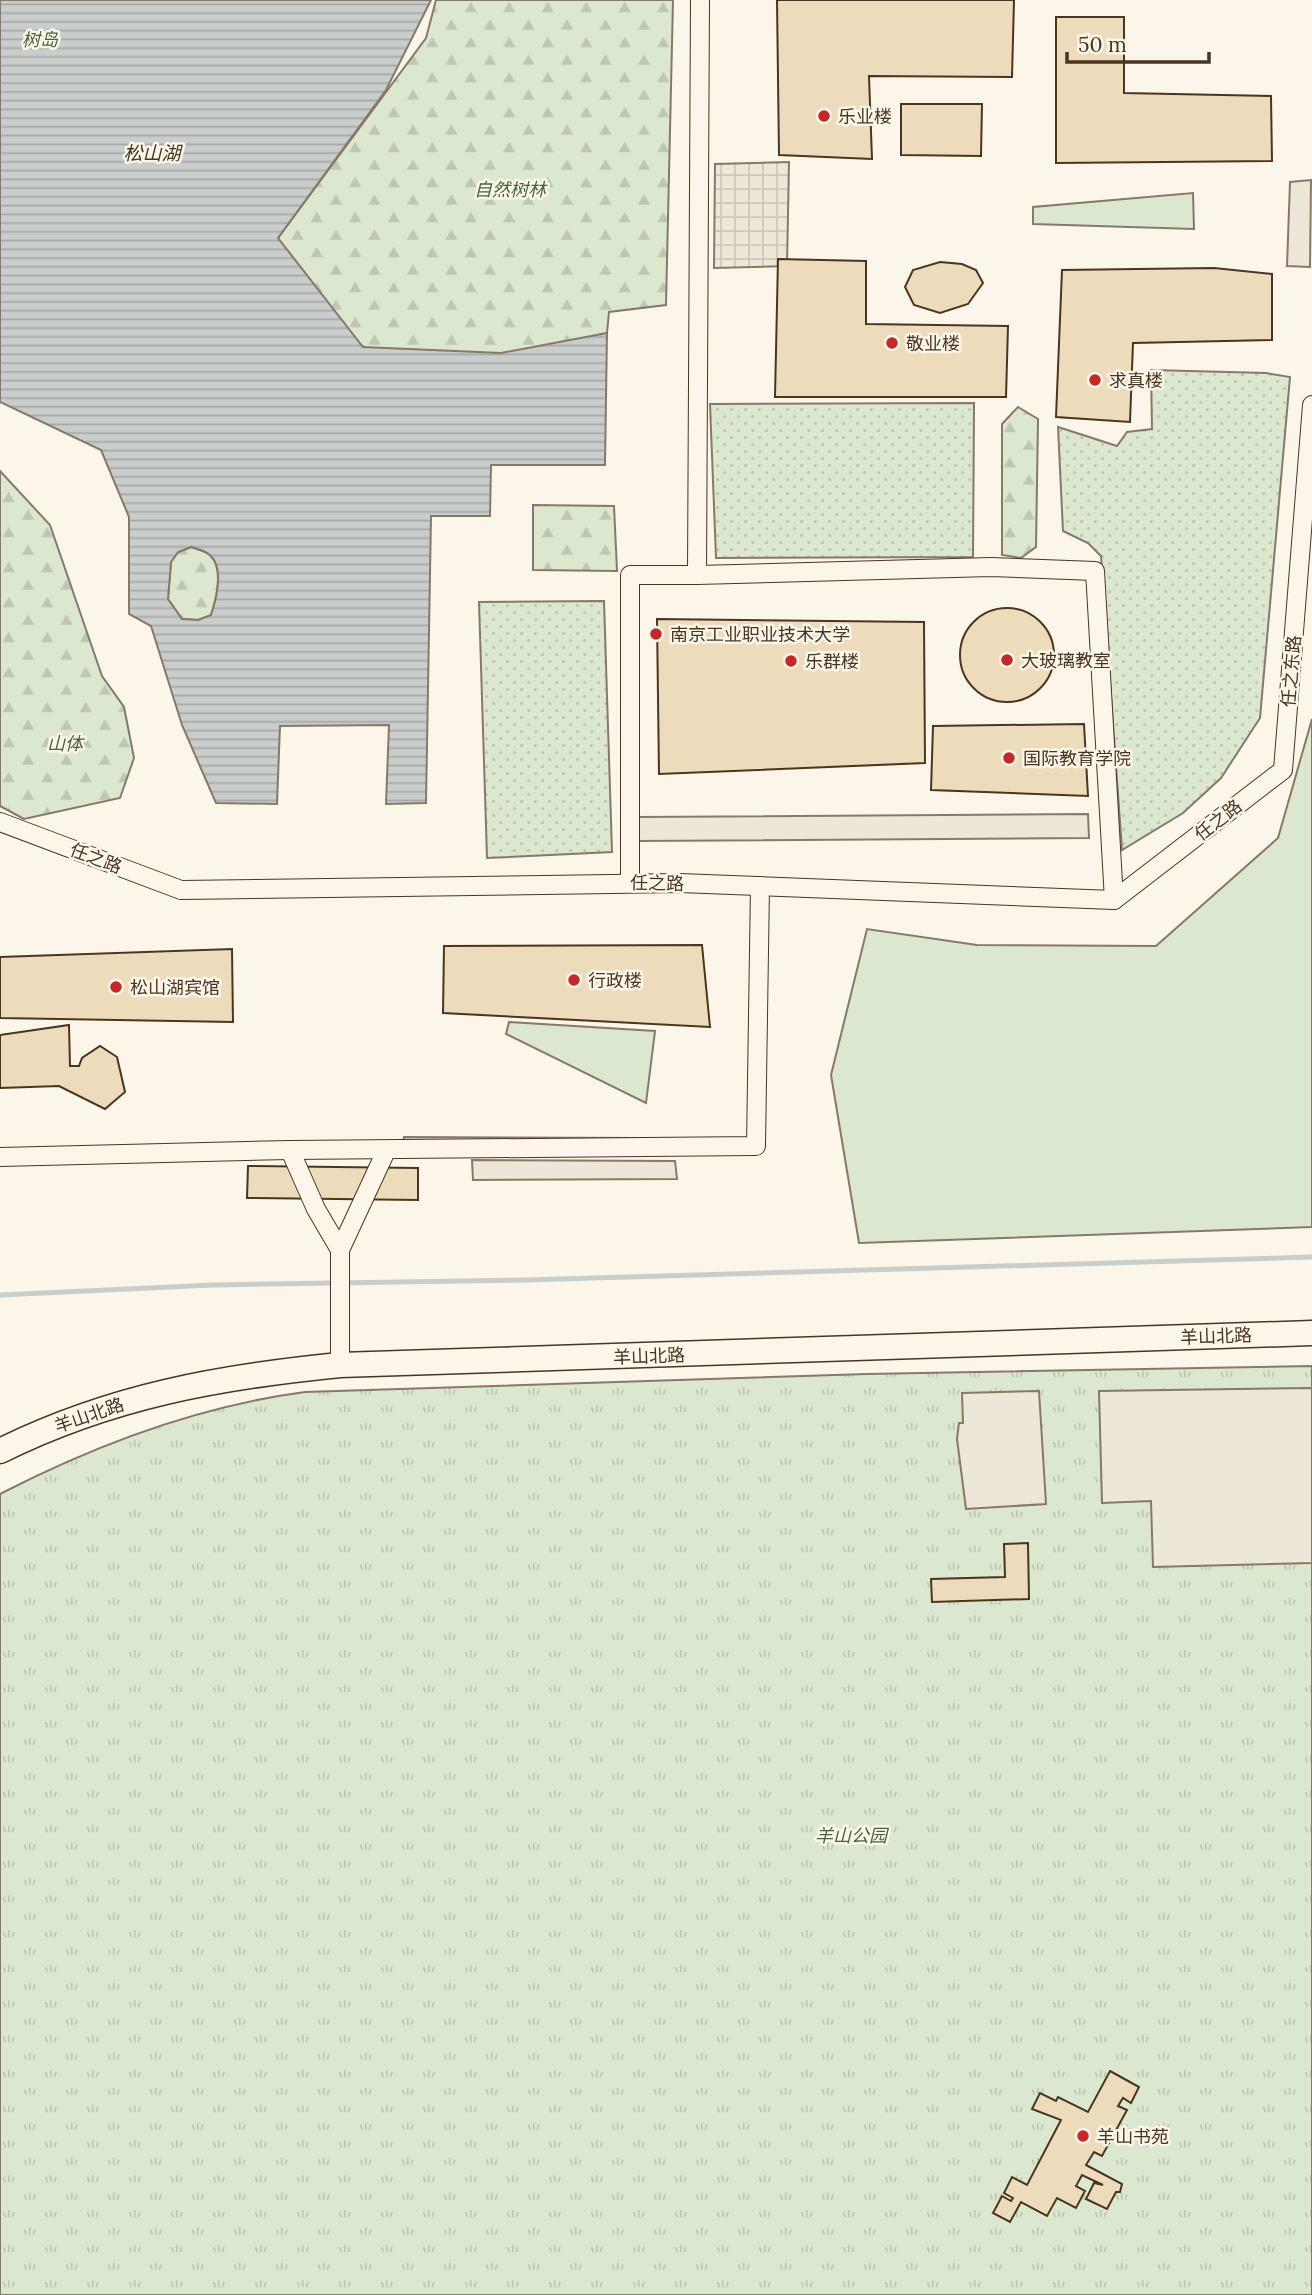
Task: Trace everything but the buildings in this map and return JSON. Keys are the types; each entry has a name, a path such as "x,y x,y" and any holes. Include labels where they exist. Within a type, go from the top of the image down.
{"street":[{"path":"697,575 701,0"},
{"name":"任之东路","path":"1283,770 1312,405"},
{"path":"630,883 630,575 991,567 1095,571 1114,900"},
{"name":"任之路","path":"0,822 181,890 630,883 1114,900 1283,770"},
{"path":"0,1157 290,1150 756,1146 760,886"},
{"path":"290,1150 316,1209 340,1251"},
{"path":"341,1365 340,1251 386,1151"},
{"name":"羊山北路","path":"0,1451 37,1433 187,1385 250,1374 341,1365 1312,1333"}],"green space":[{"name":"自然树林","path":"436,0 673,0 666,305 609,312 607,333 582,339 519,351 449,358 416,358 387,355 364,347 344,329 319,297 278,238 426,38"},
{"path":"1193,193 1194,229 1033,224 1033,207"},
{"path":"1151,370 1266,373 1290,377 1260,718 1221,778 1183,813 1122,850 1101,556 1088,543 1063,531 1058,427 1117,446 1127,432 1152,429"},
{"path":"974,403 973,557 716,558 710,404"},
{"path":"1018,407 1038,419 1036,547 1021,558 1002,555 1002,424"},
{"name":"山体","path":"0,471 50,525 102,676 124,707 134,758 120,798 24,819 0,806"},
{"path":"533,505 614,506 617,571 533,570"},
{"path":"191,547 211,556 218,577 211,616 198,620 182,619 168,599 171,562 178,552"},
{"path":"604,601 612,852 487,858 479,602"},
{"path":"1312,719 1312,1227 859,1243 831,1075 867,929 977,945 1156,946 1278,838"},
{"path":"509,1022 655,1031 646,1103 506,1034"},
{"name":"羊山公园","path":"1312,1366 1312,2295 0,2295 0,1494 73,1459 148,1430 226,1407 305,1392 867,1374"}],"shaded area":[{"path":"789,162 787,266 714,268 715,164"},
{"path":"1311,180 1310,267 1287,266 1290,182"},
{"path":"1088,814 1089,838 636,841 638,817"},
{"path":"404,1137 641,1138 642,1144 403,1146"},
{"path":"472,1160 675,1161 677,1179 473,1180"},
{"path":"1312,1388 1312,1563 1153,1567 1151,1501 1102,1503 1099,1391"},
{"path":"1039,1391 1046,1504 966,1509 957,1439 959,1423 963,1423 962,1393"}],"water":[{"name":"松山湖","path":"0,0 431,0 386,90 278,238 363,347 501,353 607,333 605,465 491,465 490,516 431,516 426,803 386,804 389,725 280,726 277,804 216,803 182,725 151,626 129,614 129,517 101,450 0,402","holes":["191,547 211,556 218,577 211,615 198,620 182,619 168,599 171,562 178,552"]}],"waterway":[{"path":"0,1295 213,1285 526,1280 1312,1257"}],"place":[{"name":"乐业楼","path":"824,116"},
{"name":"敬业楼","path":"892,343"},
{"name":"求真楼","path":"1095,380"},
{"name":"南京工业职业技术大学","path":"656,634"},
{"name":"大玻璃教室","path":"1007,660"},
{"name":"乐群楼","path":"791,661"},
{"name":"国际教育学院","path":"1009,758"},
{"name":"行政楼","path":"574,980"},
{"name":"松山湖宾馆","path":"116,987"},
{"name":"羊山书苑","path":"1083,2136"}],"park label":[{"name":"树岛","path":"40,39"}]}
